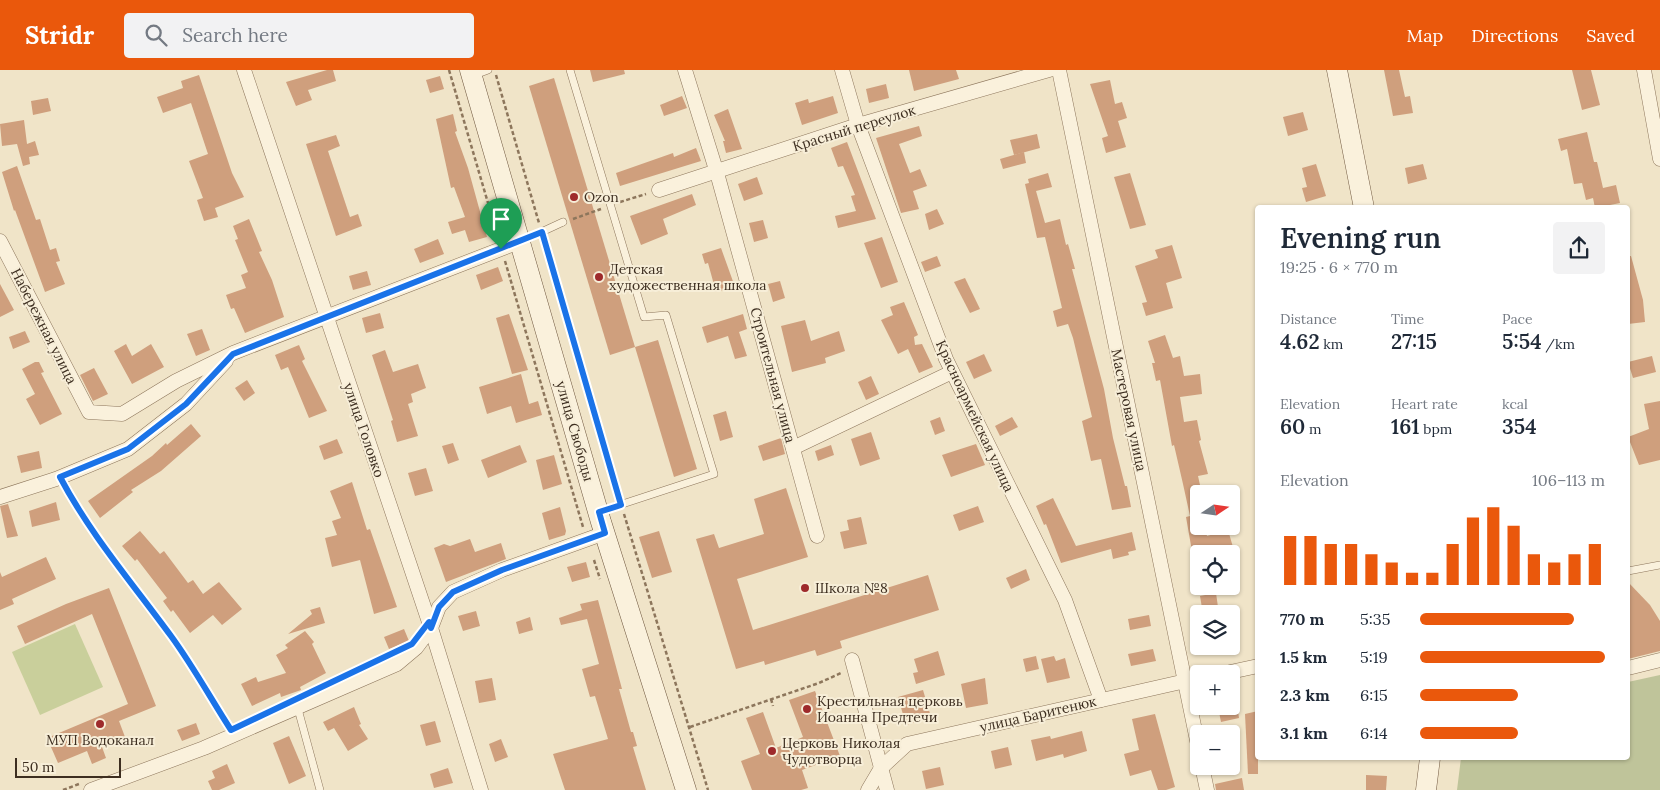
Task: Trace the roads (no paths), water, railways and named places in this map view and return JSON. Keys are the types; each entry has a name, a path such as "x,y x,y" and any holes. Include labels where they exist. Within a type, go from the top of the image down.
{"main road":[{"path":"1337,70 1363,205"},
{"name":"улица Свободы","path":"477,72 510,245 599,512 686,790"},
{"path":"1426,790 1430,760"}],"street":[{"name":"улица Головко","path":"244,70 431,628 481,790"},
{"name":"Строительная улица","path":"685,70 717,172 817,536"},
{"name":"Красноармейская улица","path":"842,70 858,124 952,372 1065,600 1101,700"},
{"name":"Красный переулок","path":"659,190 858,124 1049,70"},
{"name":"Мастеровая улица","path":"1059,70 1194,725"},
{"path":"1644,70 1660,159"},
{"name":"Набережная улица","path":"0,240 89,412 122,414 176,381 233,354"},
{"path":"0,497 60,477 128,449 186,404 233,354 325,316 510,245"},
{"path":"793,448 952,372"},
{"path":"86,787 234,735 298,709 397,664 416,648 431,628 439,607 453,592 502,570 605,533"},
{"path":"1630,668 1660,660"},
{"path":"853,664 887,790"},
{"path":"1240,670 1255,667"},
{"name":"улица Баритенюк","path":"868,790 881,768 907,744 1190,680"},
{"path":"1204,775 1207,790"}],"lane":[{"path":"570,70 644,316 666,315 714,474 599,512"},
{"path":"510,245 563,222"},
{"path":"60,477 69,495 132,586 172,637 234,735"},
{"path":"1630,571 1660,565"},
{"path":"298,709 320,790"}],"place":[{"name":"Ozon","path":"574,197"},
{"name":"Детская художественная школа","path":"599,277"},
{"name":"Школа №8","path":"805,588"},
{"name":"Крестильная церковь Иоанна Предтечи","path":"807,709"},
{"name":"МУП Водоканал","path":"100,724"},
{"name":"Церковь Николая Чудотворца","path":"772,751"}]}
